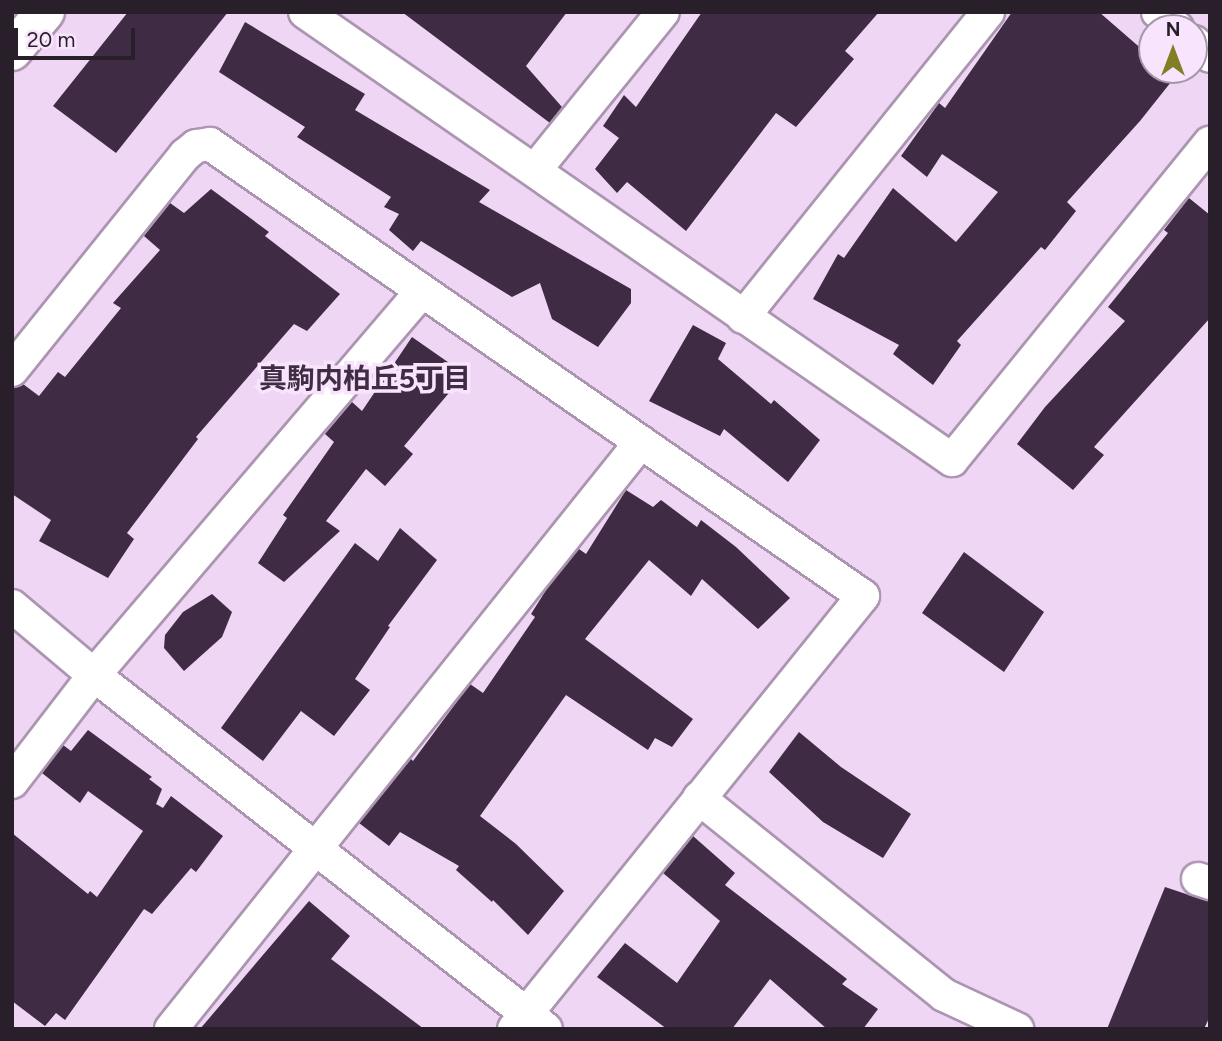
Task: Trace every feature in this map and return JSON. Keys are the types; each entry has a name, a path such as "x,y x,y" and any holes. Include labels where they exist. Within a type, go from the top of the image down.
{"street":[{"path":"12,51 45,12"},
{"path":"535,170 663,12"},
{"path":"743,317 988,12"},
{"path":"323,17 743,317 952,460 1210,143"},
{"path":"12,370 186,155 196,146 210,144 863,596 699,798 529,1024 317,846 94,675 12,606"},
{"path":"12,782 94,675 422,291"},
{"path":"171,1029 641,442"},
{"path":"699,798 944,995 965,1019 1017,1029"}],"building":[{"path":"128,12 228,12 116,153 53,106"},
{"path":"402,12 567,12 526,66 562,107 550,123"},
{"path":"702,12 879,12 845,51 854,59 796,127 776,113 686,231 627,182 617,193 595,169 619,138 603,126 624,95 636,107"},
{"path":"1012,12 1099,12 1138,46 1138,84 1169,84 1067,202 1076,211 1045,250 1041,247 957,341 961,345 933,385 893,354 899,345 813,299 838,254 844,258 893,188 956,242 998,192 942,154 927,177 901,156 939,103 945,108"},
{"path":"245,22 365,94 355,110 490,190 479,202 631,289 631,303 598,347 552,319 540,283 512,297 421,241 413,251 389,230 399,214 384,207 391,197 297,137 305,127 219,72"},
{"path":"211,189 269,232 265,236 340,294 307,331 294,324 196,437 198,439 127,533 134,539 108,578 39,541 51,520 12,494 12,388 23,384 39,396 58,372 65,377 121,308 113,303 160,250 144,236 170,203 184,213"},
{"path":"1189,198 1210,215 1210,318 1094,447 1104,455 1073,490 1017,444 1045,407 1125,321 1108,307 1168,233 1164,230"},
{"path":"693,325 726,343 718,359 771,404 774,400 820,440 788,482 724,429 720,436 649,401"},
{"path":"412,337 465,374 404,446 413,454 385,486 366,469 326,521 340,531 284,582 258,563 287,518 283,515 334,442 325,434 352,402 362,411"},
{"path":"626,490 653,507 661,500 697,527 701,520 736,547 790,598 758,629 702,579 691,596 649,560 585,639 693,719 672,747 655,738 648,750 566,695 480,816 516,844 564,891 528,935 493,900 492,902 456,870 459,866 400,832 389,846 359,823 411,759 413,761 470,684 483,693 535,617 531,614 548,587 579,549 586,554"},
{"path":"400,528 437,560 388,626 390,627 355,679 370,690 334,736 301,711 263,761 221,728 355,543 378,561"},
{"path":"964,552 1044,612 1004,672 922,613"},
{"path":"212,594 232,612 222,637 184,671 164,648 165,635 183,612"},
{"path":"88,730 152,777 149,779 162,789 156,804 163,808 171,796 223,836 196,872 191,868 152,914 144,909 65,1020 56,1013 45,1026 12,1001 12,833 88,894 90,891 97,897 143,831 88,791 80,803 42,773 63,745 71,751"},
{"path":"799,732 841,767 911,814 883,858 823,822 769,772"},
{"path":"693,836 735,873 725,885 847,979 842,984 878,1009 863,1029 827,1029 770,979 732,1029 667,1029 597,977 625,943 677,983 720,921 663,873"},
{"path":"1165,887 1210,902 1210,1016 1204,1029 1107,1029"},
{"path":"309,901 350,936 331,959 424,1029 200,1029"}],"district":[{"name":"真駒内柏丘5丁目","path":"365,378"}]}
